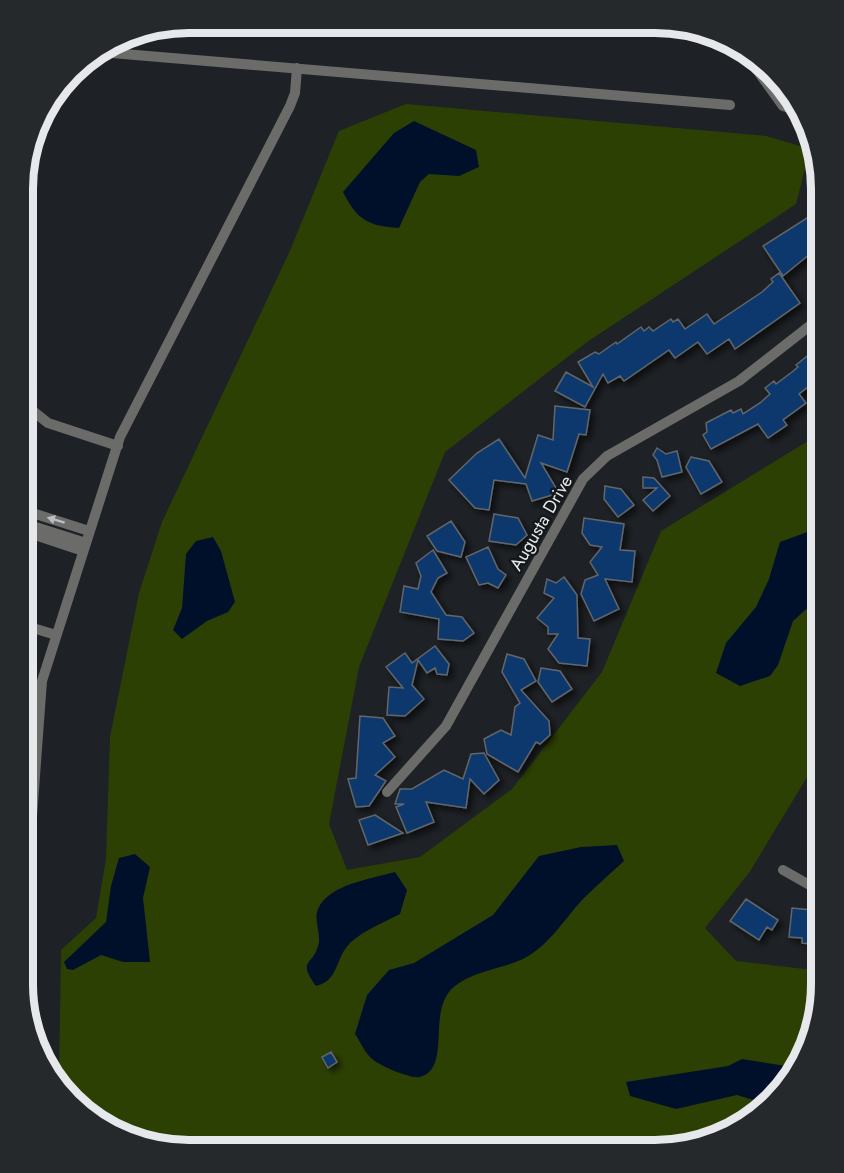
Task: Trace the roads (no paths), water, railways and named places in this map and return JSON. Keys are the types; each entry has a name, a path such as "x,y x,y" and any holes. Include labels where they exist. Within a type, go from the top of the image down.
{"street":[{"path":"113,53 730,105"},
{"path":"33,797 42,681 117,446 128,419 290,106 295,93 297,68"},
{"path":"760,75 783,106 788,107"},
{"name":"Augusta Drive","path":"387,792 446,726 583,479 621,446 739,381 811,325"},
{"path":"33,411 48,423 117,446"},
{"path":"33,513 89,531"},
{"path":"33,527 84,547"},
{"path":"33,534 84,547"},
{"path":"33,628 56,635"},
{"path":"33,728 37,729"},
{"path":"783,870 811,886"}],"water":[{"path":"414,121 476,150 479,167 459,176 429,174 420,182 399,228 371,223 353,209 343,192 394,133"},
{"path":"811,531 811,605 793,621 778,665 770,676 740,686 716,673 726,643 756,607 769,579 780,542"},
{"path":"213,537 221,551 235,602 228,612 207,621 182,639 173,630 182,608 186,554 196,541"},
{"path":"617,845 624,861 584,898 541,947 523,959 463,981 446,996 439,1023 438,1050 430,1071 420,1077 409,1076 386,1067 368,1055 355,1034 367,995 389,970 414,963 493,915 539,856 581,847"},
{"path":"135,854 150,867 143,898 150,962 123,962 101,955 73,970 67,969 64,962 106,922 111,886 119,858"},
{"path":"395,872 407,890 400,914 355,938 345,949 329,979 316,986 307,967 319,942 317,913 323,901 341,888"},
{"path":"742,1059 788,1065 758,1101 737,1095 676,1109 630,1096 626,1082 728,1066"}]}
